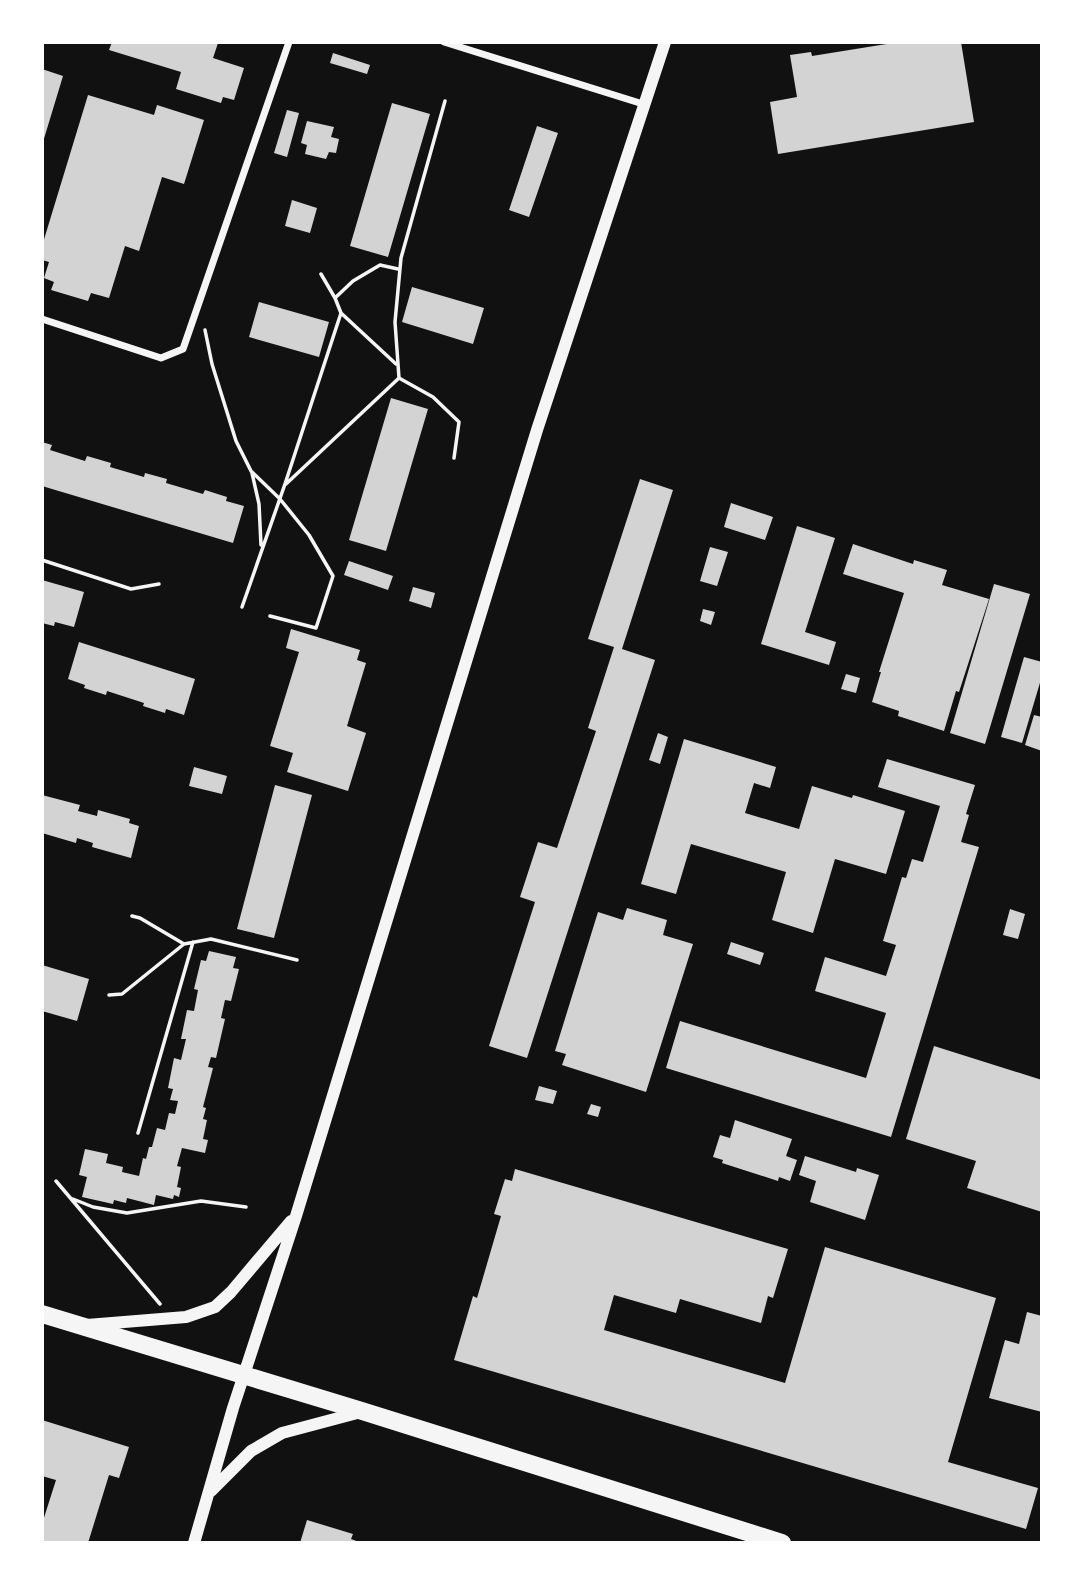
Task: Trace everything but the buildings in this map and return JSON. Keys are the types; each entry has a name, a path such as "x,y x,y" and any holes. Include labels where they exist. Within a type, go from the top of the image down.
{"main road":[{"path":"42,1314 782,1543"}],"street":[{"path":"42,319 161,358 183,349 289,42"},
{"path":"444,42 643,104"},
{"path":"194,1543 243,1376 296,1216 537,430 665,42"},
{"path":"79,1325 172,1319 215,1307 296,1216"},
{"path":"208,1494 251,1451 282,1433 362,1411"}],"path":[{"path":"399,378 395,322 399,270 445,101"},
{"path":"335,298 353,282 380,265 399,270"},
{"path":"321,274 341,313 397,366"},
{"path":"199,304 212,364 236,441 251,471 259,504 261,550"},
{"path":"242,607 341,313"},
{"path":"285,484 399,378"},
{"path":"399,378 433,397 459,422 454,458"},
{"path":"251,471 280,499 309,535 333,576 316,628 270,616"},
{"path":"42,560 131,589 159,584"},
{"path":"132,916 184,944"},
{"path":"108,995 122,994 184,944 193,942 211,939 297,960"},
{"path":"138,1133 193,942"},
{"path":"56,1181 172,1319"},
{"path":"71,1198 93,1207 127,1213 201,1201 246,1207"}]}
